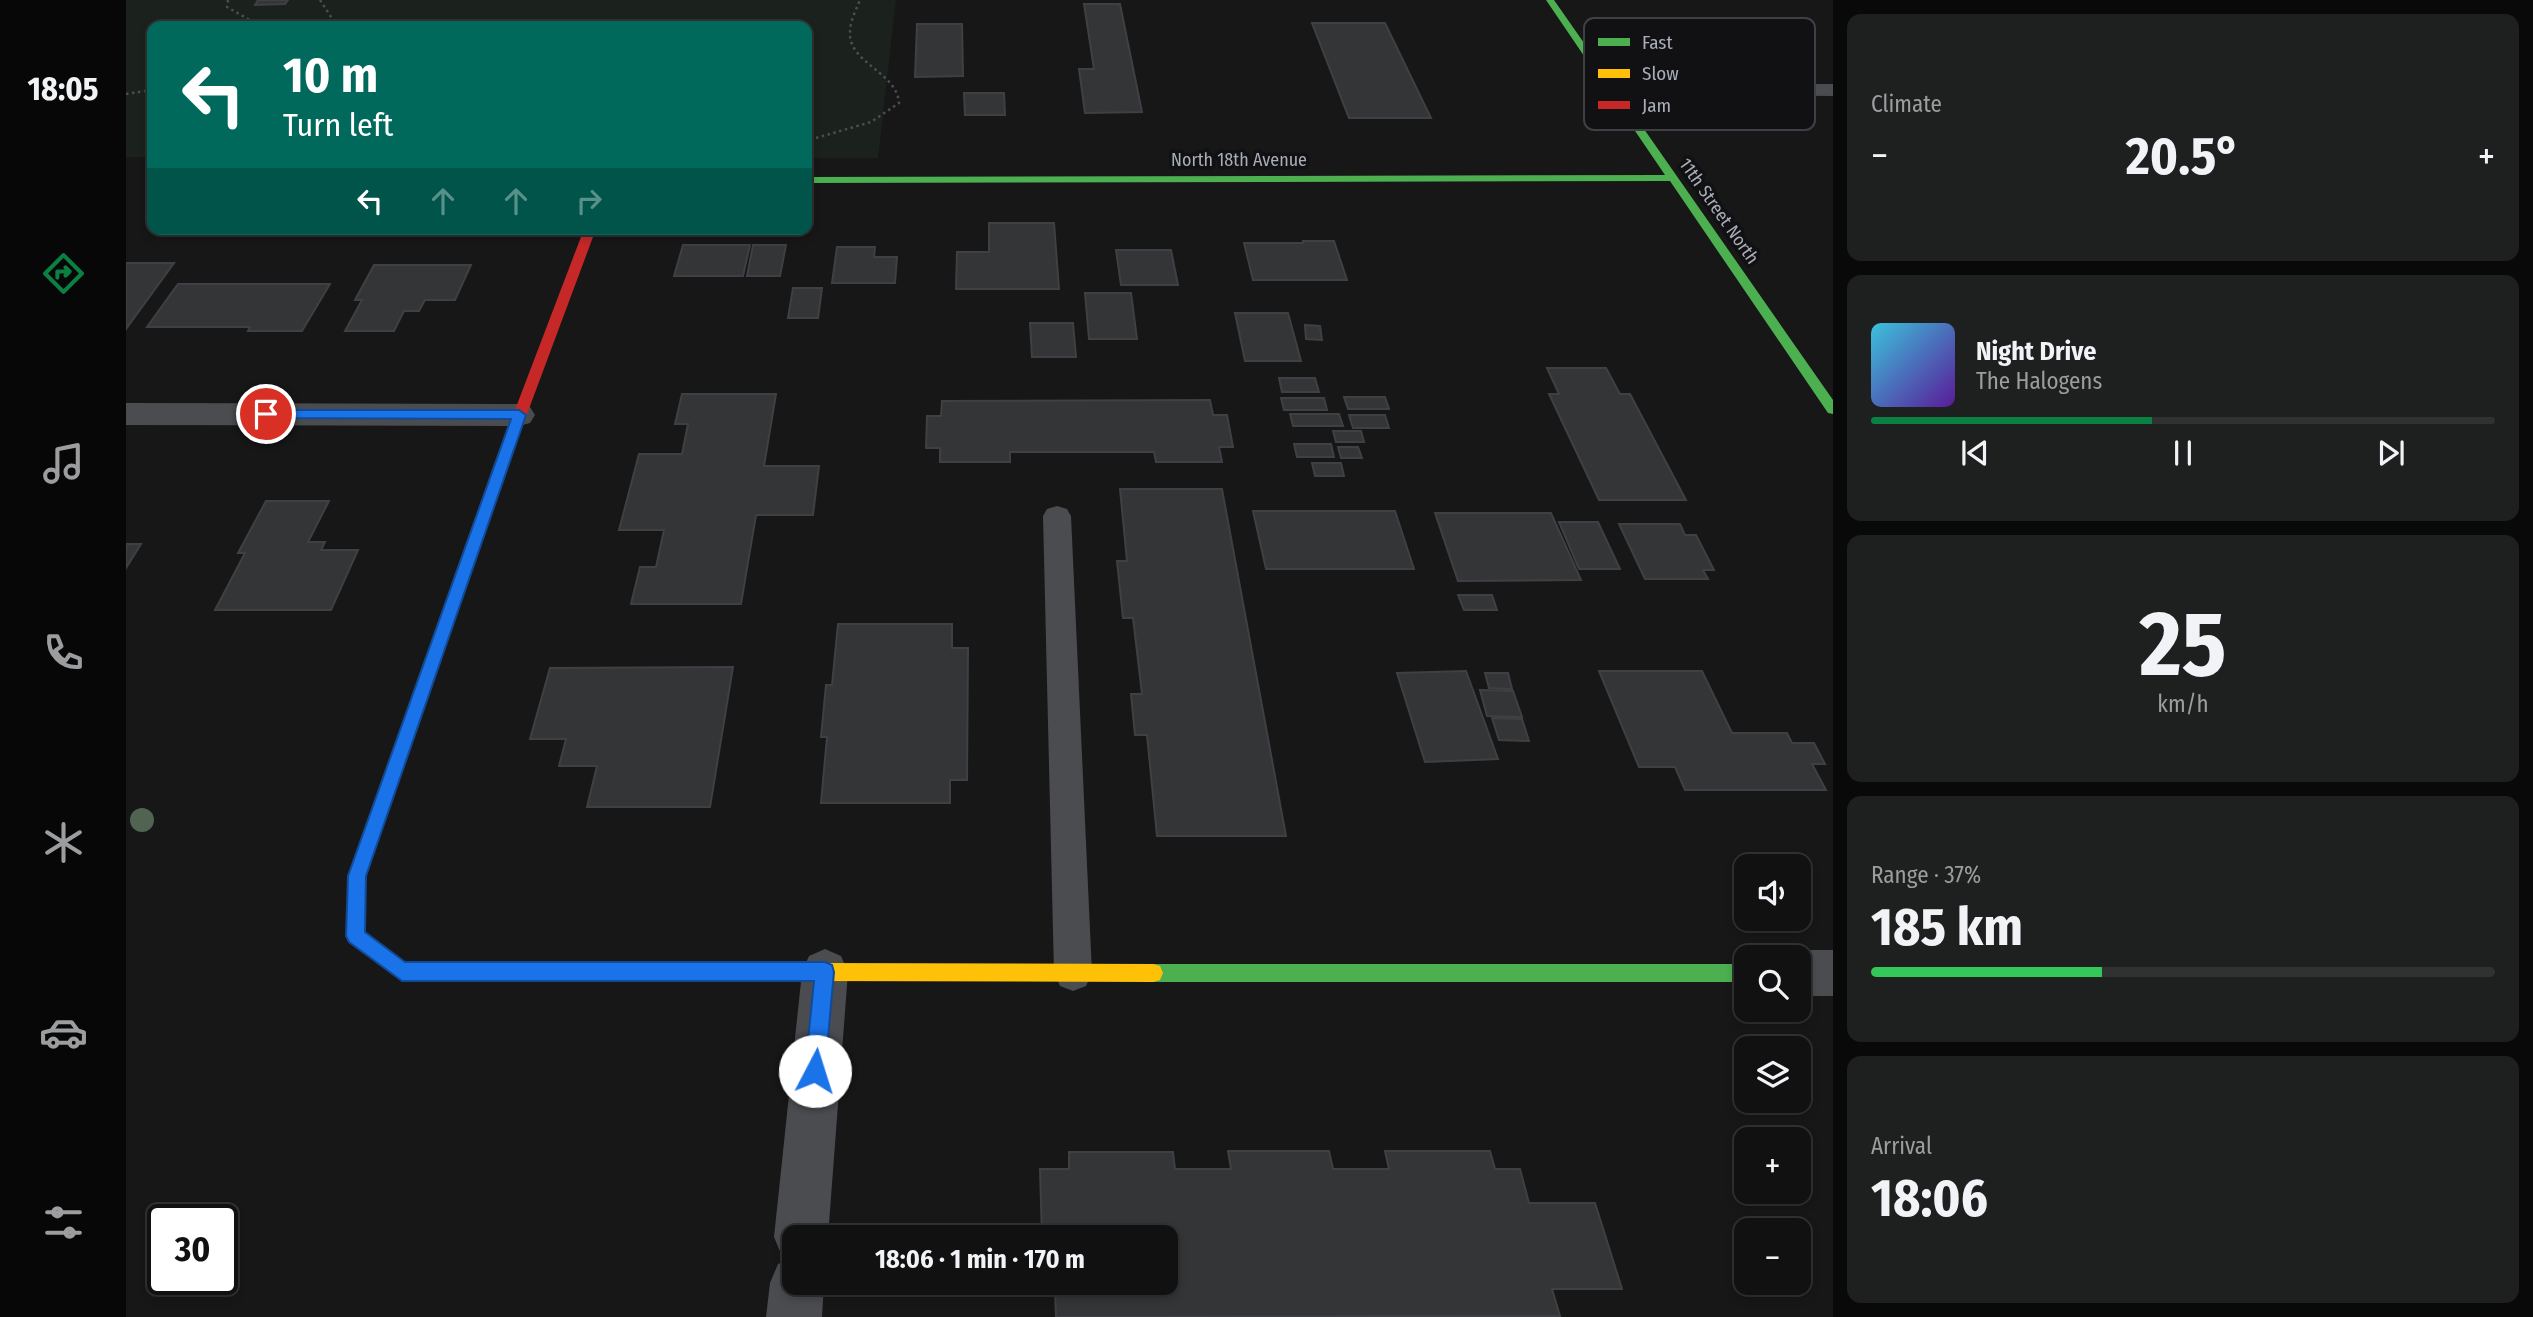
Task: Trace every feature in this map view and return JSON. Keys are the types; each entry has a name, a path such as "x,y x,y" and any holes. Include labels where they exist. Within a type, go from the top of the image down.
{"street":[{"name":"11th Street North","path":"1550,0 1584,49"},
{"name":"11th Street North","path":"1639,130 1833,410"},
{"name":"North 18th Avenue","path":"812,180 1672,178"},
{"path":"588,235 519,415 357,876 356,936 402,972 1734,973"},
{"path":"126,414 519,415"},
{"path":"802,1225 825,972"},
{"path":"1811,973 1833,973"},
{"path":"794,1317 796,1295"}],"lane":[{"path":"1815,90 1833,90"},
{"path":"1058,516 1073,973"}],"path":[{"path":"228,0 227,7 250,21"},
{"path":"320,0 334,21"},
{"path":"812,139 847,132 872,122 900,103 901,96 897,89 874,68 850,39 860,0"},
{"path":"126,94 147,91"}],"shaded area":[{"path":"126,0 896,0 878,158 812,158 812,21 147,21 147,157 126,157"}],"building":[{"path":"258,0 288,0 285,4 255,5"},
{"path":"1084,4 1120,4 1142,112 1085,113 1079,69 1094,69"},
{"path":"1312,23 1385,23 1431,118 1349,118"},
{"path":"917,24 962,24 963,76 915,77"},
{"path":"964,93 1004,93 1005,115 965,115"},
{"path":"989,223 1054,223 1059,289 956,289 957,252 989,252"},
{"path":"1334,241 1347,280 1253,280 1244,243"},
{"path":"683,245 750,245 743,276 674,276"},
{"path":"753,245 786,245 780,276 747,276"},
{"path":"837,247 875,247 874,257 897,257 895,283 832,283"},
{"path":"1116,250 1171,250 1178,285 1121,285"},
{"path":"126,263 174,263 126,329"},
{"path":"374,265 471,265 455,300 425,300 419,311 404,311 394,331 345,331 362,300 355,300"},
{"path":"178,284 330,284 302,331 248,331 250,327 147,327"},
{"path":"793,288 822,288 818,318 788,318"},
{"path":"1085,293 1131,293 1137,339 1089,339"},
{"path":"1235,313 1288,313 1301,361 1245,361"},
{"path":"1030,323 1073,323 1076,357 1032,357"},
{"path":"1305,325 1320,326 1322,340 1306,339"},
{"path":"1547,368 1606,368 1620,394 1630,394 1686,500 1599,500 1549,394 1559,394"},
{"path":"1279,378 1315,378 1319,392 1282,392"},
{"path":"682,394 776,394 764,466 819,466 813,515 756,515 741,604 631,604 640,567 656,567 664,530 619,530 639,454 682,454 688,424 675,424"},
{"path":"1344,397 1385,397 1389,409 1348,409"},
{"path":"1281,398 1324,398 1327,410 1284,410"},
{"path":"1210,400 1213,415 1227,415 1233,447 1219,447 1222,462 1156,462 1154,452 1010,452 1010,462 940,462 940,448 926,448 927,416 941,416 942,401"},
{"path":"1290,414 1339,414 1343,426 1293,426"},
{"path":"1349,415 1385,415 1389,428 1353,428"},
{"path":"1333,431 1361,431 1364,442 1336,442"},
{"path":"1294,444 1331,444 1334,457 1297,457"},
{"path":"1338,447 1358,447 1362,458 1341,458"},
{"path":"1312,463 1341,463 1344,476 1315,476"},
{"path":"1120,489 1222,489 1286,836 1157,836 1147,735 1135,735 1131,694 1142,694 1133,618 1123,618 1117,561 1127,561"},
{"path":"266,501 329,501 308,542 325,542 321,550 358,550 331,610 215,610 245,553 238,553"},
{"path":"1253,511 1395,511 1414,569 1266,569"},
{"path":"1435,513 1551,513 1581,580 1458,581"},
{"path":"1559,522 1598,522 1620,569 1579,569"},
{"path":"1619,524 1680,524 1685,535 1696,535 1714,570 1703,570 1708,579 1645,579"},
{"path":"126,544 141,544 126,568"},
{"path":"1458,595 1492,595 1497,610 1464,610"},
{"path":"838,624 952,624 952,648 968,648 967,780 950,780 950,803 821,803 827,737 821,737 826,685 832,685"},
{"path":"733,667 710,807 587,807 597,766 559,766 566,739 530,739 550,668"},
{"path":"1466,671 1498,759 1425,762 1397,673"},
{"path":"1599,671 1702,671 1732,733 1787,733 1792,743 1814,743 1825,764 1812,764 1826,790 1685,790 1675,767 1639,767"},
{"path":"1485,673 1508,673 1512,689 1489,688"},
{"path":"1480,690 1513,691 1522,717 1487,716"},
{"path":"1492,718 1522,719 1529,741 1499,740"},
{"path":"1228,1151 1329,1151 1333,1169 1389,1169 1385,1151 1490,1151 1495,1169 1520,1169 1529,1203 1595,1203 1622,1289 1552,1289 1560,1316 1056,1317 1055,1295 1178,1295 1178,1225 1042,1225 1040,1169 1069,1169 1069,1152 1173,1152 1175,1169 1231,1169"}],"traffic: fast":[{"path":"1550,0 1584,49"},
{"path":"1640,130 1833,410"},
{"path":"812,180 1672,178"},
{"path":"356,920 356,936 402,972 809,972"},
{"path":"1153,973 1734,973"}],"traffic: slow":[{"path":"356,920 357,876 504,457"},
{"path":"809,972 1153,973"}],"traffic: jam":[{"path":"504,457 588,235"}],"route":[{"path":"266,414 519,415 357,876 356,936 402,972 825,972 815,1071"}]}
